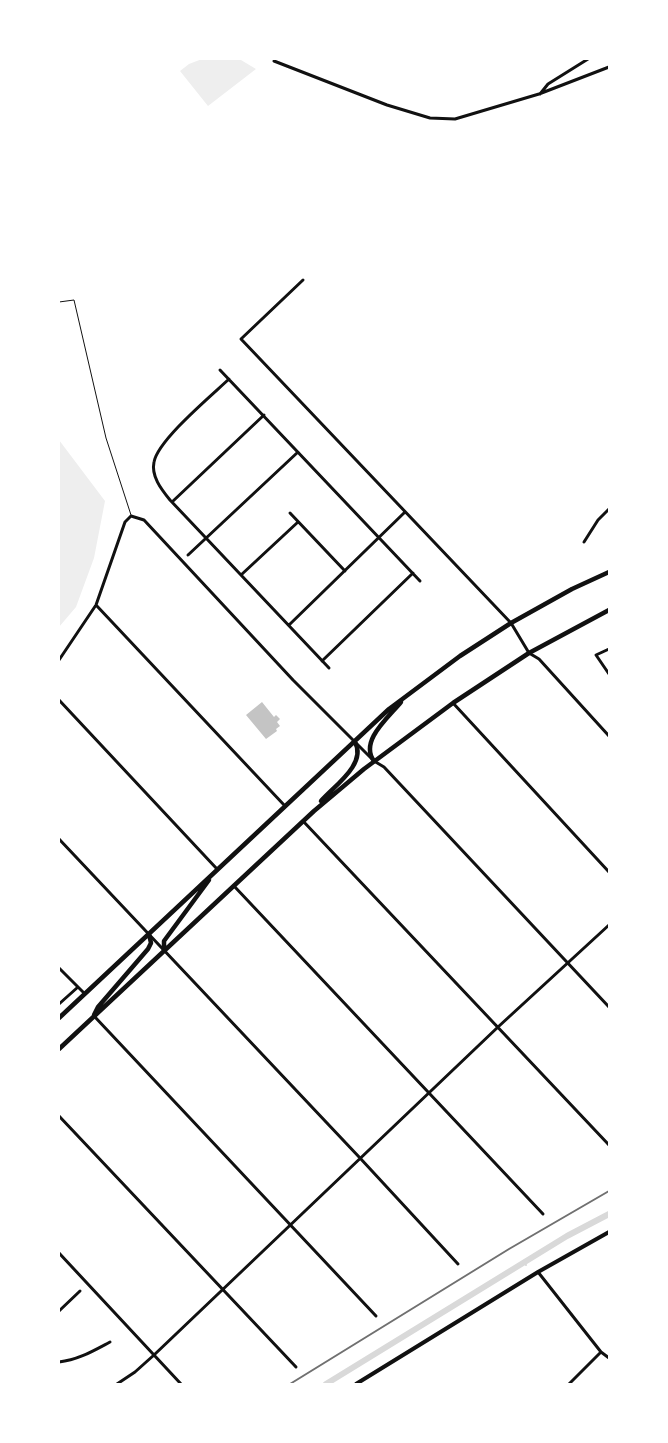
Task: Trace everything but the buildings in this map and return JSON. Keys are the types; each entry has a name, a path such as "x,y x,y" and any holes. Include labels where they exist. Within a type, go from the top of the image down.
{"main road":[{"path":"59,1018 217,869 407,695 453,661 510,623 556,597 609,572"},
{"path":"59,1050 303,821 374,761 453,703 529,653 609,610"},
{"path":"374,761 368,750 371,740 407,695"},
{"path":"314,811 354,764 359,752 355,742"},
{"path":"164,951 164,941 217,869"},
{"path":"94,1016 98,1007 148,949 151,943 149,934"}],"street":[{"path":"540,94 548,84 588,59"},
{"path":"274,61 387,105 430,118 455,119 540,94 609,67"},
{"path":"303,280 241,339 510,623 529,653 539,658 609,736"},
{"path":"220,370 420,581"},
{"path":"229,379 159,447 153,463 154,477 172,502 329,668"},
{"path":"172,502 264,415"},
{"path":"188,555 298,452"},
{"path":"584,542 598,520 609,509"},
{"path":"289,625 406,512"},
{"path":"290,513 345,571"},
{"path":"59,660 96,605 125,522 131,516 144,520 294,680 374,761 384,767 609,1007"},
{"path":"241,575 298,522"},
{"path":"322,661 413,573"},
{"path":"96,605 285,806"},
{"path":"609,649 596,655 609,674"},
{"path":"59,700 217,869"},
{"path":"453,703 609,872"},
{"path":"303,821 609,1145"},
{"path":"59,839 458,1264"},
{"path":"233,886 430,1092 542,1214"},
{"path":"117,1384 154,1355 498,1027 609,925"},
{"path":"59,968 85,994"},
{"path":"59,1004 78,987"},
{"path":"94,1016 376,1316"},
{"path":"59,1116 296,1367"},
{"path":"356,1384 538,1272 609,1232"},
{"path":"59,1253 182,1384"},
{"path":"538,1272 601,1352 609,1358"},
{"path":"59,1311 80,1291"},
{"path":"59,1362 70,1361 110,1342"},
{"path":"569,1384 601,1352"}],"lane":[{"path":"59,302 74,300 106,438 131,516"}],"shaded area":[{"path":"202,59 241,60 256,69 208,106 180,71 189,64"},
{"path":"59,440 105,501 94,558 76,607 59,627"}],"waterway":[{"path":"326,1384 567,1236 609,1214"}],"railway":[{"path":"290,1384 509,1249 609,1191"}]}
